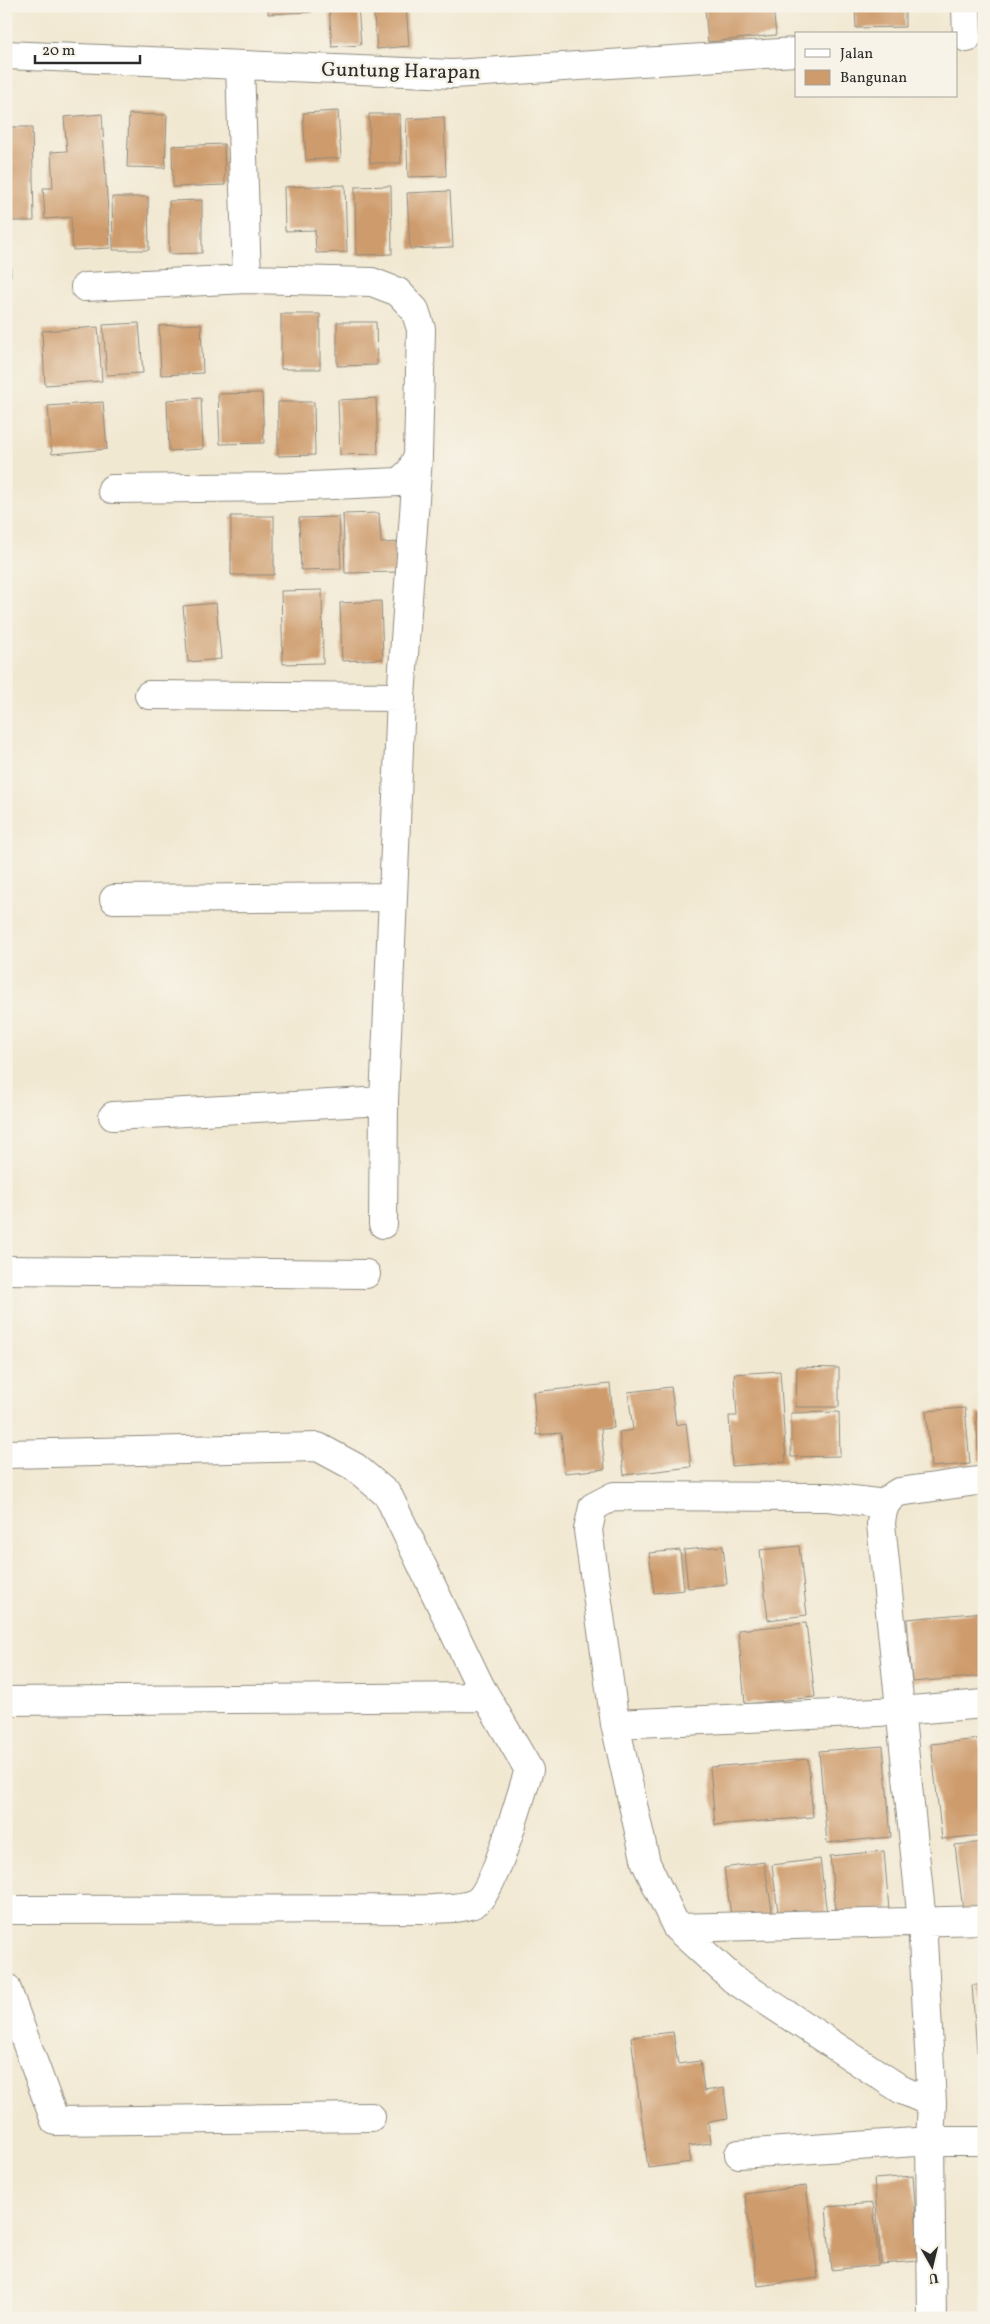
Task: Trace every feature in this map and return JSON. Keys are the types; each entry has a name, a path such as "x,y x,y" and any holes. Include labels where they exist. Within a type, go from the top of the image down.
{"street":[{"path":"966,6 969,39"},
{"name":"Guntung Harapan","path":"6,55 453,74 795,52"},
{"path":"240,65 248,279"},
{"path":"85,288 248,279 372,282 398,292 415,310 421,329 418,455 401,697 384,1100 383,1224"},
{"path":"112,490 288,487 399,482 411,471 418,455"},
{"path":"149,695 401,697"},
{"path":"114,899 393,897"},
{"path":"113,1116 384,1100"},
{"path":"6,1270 366,1274"},
{"path":"6,1454 318,1447 355,1467 388,1495 486,1697 529,1770 491,1884 476,1903 460,1907 433,1909 6,1910"},
{"path":"932,2318 930,2142 932,2103 922,1922 881,1524 885,1504 891,1496 899,1492 984,1480"},
{"path":"885,1504 828,1497 614,1496 593,1507 588,1530 615,1724 646,1863 677,1928 733,1979 902,2090 932,2103"},
{"path":"6,1701 486,1697"},
{"path":"615,1724 899,1711 984,1704"},
{"path":"677,1928 984,1920"},
{"path":"6,1987 55,2121 372,2117"},
{"path":"739,2154 930,2142 984,2141"}],"building":[{"path":"268,6 312,6 312,12 268,14"},
{"path":"329,6 358,6 361,45 332,47"},
{"path":"373,6 406,6 409,46 377,49"},
{"path":"732,6 773,6 776,35 708,42 705,9"},
{"path":"855,6 905,6 905,27 856,28"},
{"path":"338,111 341,158 306,160 303,113"},
{"path":"102,114 110,248 73,250 71,217 45,219 43,188 53,188 51,152 67,151 64,117"},
{"path":"129,114 167,115 165,168 127,167"},
{"path":"369,114 400,114 401,163 370,163"},
{"path":"444,117 446,176 408,177 406,119"},
{"path":"6,127 32,127 34,221 6,221"},
{"path":"224,144 225,185 173,187 172,146"},
{"path":"345,185 347,252 316,253 315,230 285,231 284,187"},
{"path":"391,186 392,254 356,255 355,187"},
{"path":"450,191 453,247 410,249 407,193"},
{"path":"112,197 148,197 149,250 113,250"},
{"path":"202,200 202,253 169,254 169,201"},
{"path":"9,225 11,276 6,276 6,226"},
{"path":"281,314 320,314 320,369 281,369"},
{"path":"337,322 376,322 377,365 337,366"},
{"path":"139,323 143,373 107,375 103,325"},
{"path":"201,324 203,373 161,375 159,326"},
{"path":"98,327 102,381 45,385 42,331"},
{"path":"262,393 264,443 220,444 218,394"},
{"path":"201,398 203,449 169,451 167,400"},
{"path":"376,398 378,454 340,455 338,400"},
{"path":"103,402 107,449 52,454 48,406"},
{"path":"278,402 314,402 315,455 278,456"},
{"path":"379,513 381,543 402,542 402,572 345,573 343,514"},
{"path":"231,516 274,516 274,575 231,575"},
{"path":"339,517 341,569 301,570 299,518"},
{"path":"322,590 323,663 283,664 281,591"},
{"path":"381,601 383,659 342,661 340,603"},
{"path":"216,603 221,659 188,662 183,606"},
{"path":"797,1367 839,1368 839,1407 796,1407"},
{"path":"780,1371 786,1462 732,1466 729,1416 737,1416 734,1374"},
{"path":"610,1384 614,1428 601,1429 605,1469 565,1473 561,1433 537,1435 533,1392"},
{"path":"671,1387 676,1425 686,1423 691,1467 624,1475 619,1432 633,1430 628,1392"},
{"path":"965,1408 970,1464 931,1467 926,1411"},
{"path":"839,1412 840,1456 791,1457 791,1413"},
{"path":"976,1413 984,1413 984,1461 979,1461"},
{"path":"723,1546 727,1584 688,1588 684,1550"},
{"path":"799,1546 807,1615 768,1620 760,1550"},
{"path":"680,1550 684,1590 654,1593 649,1553"},
{"path":"984,1612 984,1676 912,1682 907,1619"},
{"path":"806,1623 815,1697 745,1704 738,1630"},
{"path":"980,1739 984,1764 984,1835 942,1839 931,1744"},
{"path":"883,1746 891,1837 827,1843 819,1751"},
{"path":"808,1759 813,1817 715,1825 710,1767"},
{"path":"984,1842 984,1909 963,1911 955,1845"},
{"path":"884,1851 889,1910 836,1914 830,1856"},
{"path":"820,1859 827,1914 779,1920 772,1865"},
{"path":"764,1862 773,1916 732,1922 724,1868"},
{"path":"972,1985 984,1985 984,2052 977,2052"},
{"path":"673,2032 678,2064 700,2061 704,2091 724,2088 728,2119 708,2122 711,2143 688,2146 691,2162 648,2168 631,2037"},
{"path":"913,2176 919,2261 881,2264 874,2179"},
{"path":"806,2186 818,2278 758,2286 745,2194"},
{"path":"873,2203 879,2265 831,2270 826,2207"}]}
